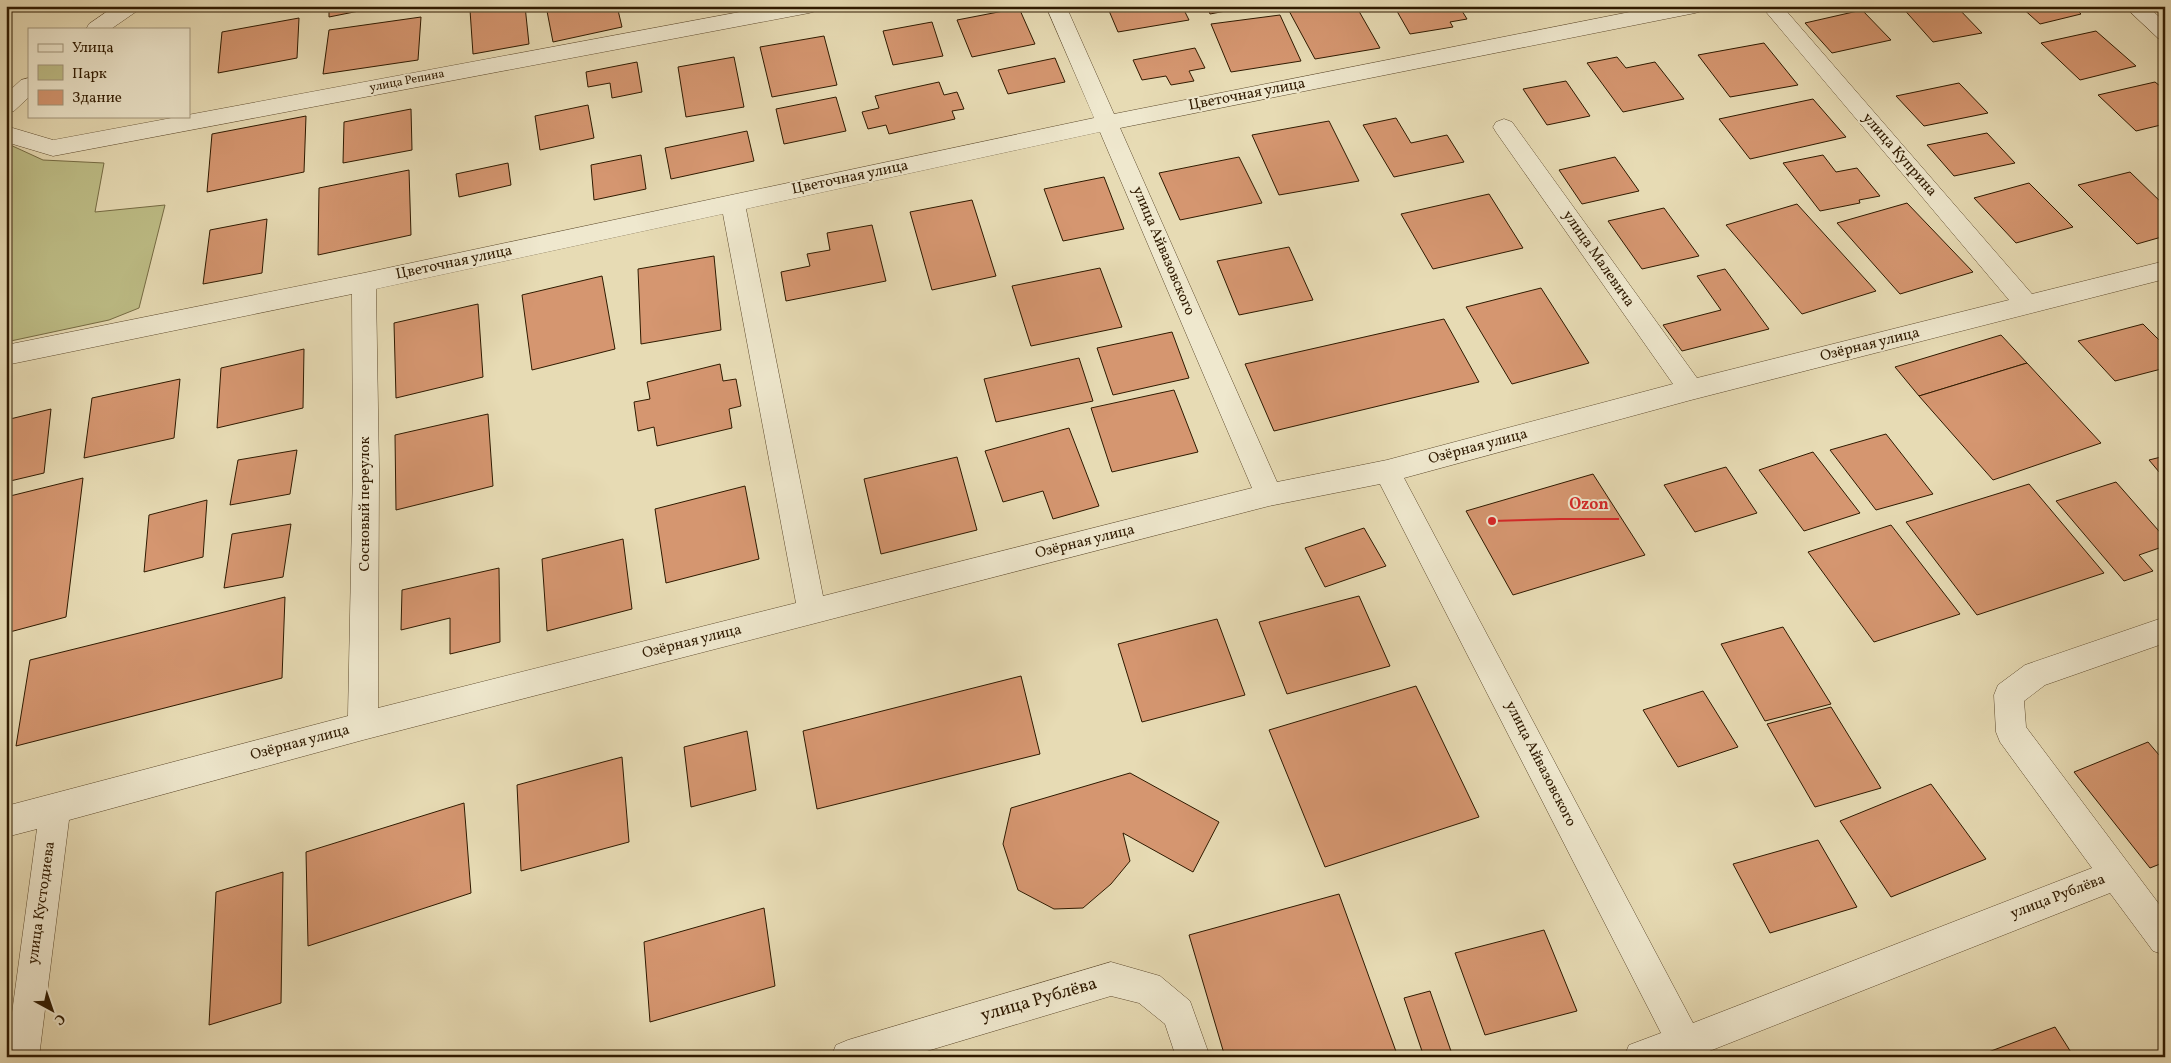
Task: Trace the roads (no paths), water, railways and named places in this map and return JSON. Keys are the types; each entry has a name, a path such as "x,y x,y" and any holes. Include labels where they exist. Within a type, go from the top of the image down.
{"street":[{"path":"97,28 130,6"},
{"name":"улица Репина","path":"6,134 53,148 809,6"},
{"name":"улица Айвазовского","path":"1056,6 1269,495"},
{"name":"Цветочная улица","path":"6,355 364,282 1107,123 1695,6"},
{"name":"улица Куприна","path":"1771,6 2027,305"},
{"path":"2134,6 2165,33"},
{"path":"6,106 28,86"},
{"name":"улица Малевича","path":"1504,127 1691,390"},
{"path":"734,203 812,612"},
{"name":"Озёрная улица","path":"6,822 363,726 1269,495 1387,471 1691,390 2165,270"},
{"name":"Сосновый переулок","path":"363,726 366,469 364,282"},
{"name":"улица Айвазовского","path":"1387,471 1688,1050"},
{"name":"улица Рублёва","path":"1641,1057 1688,1050 2116,875 2011,732 2009,695 2035,675 2165,630"},
{"name":"улица Кустодиева","path":"22,1057 55,810"},
{"path":"2116,875 2165,939"},
{"name":"улица Рублёва","path":"848,1057 1111,979 1148,988 1178,1013 1193,1057"}],"place":[{"name":"Ozon","path":"1492,521"}]}
